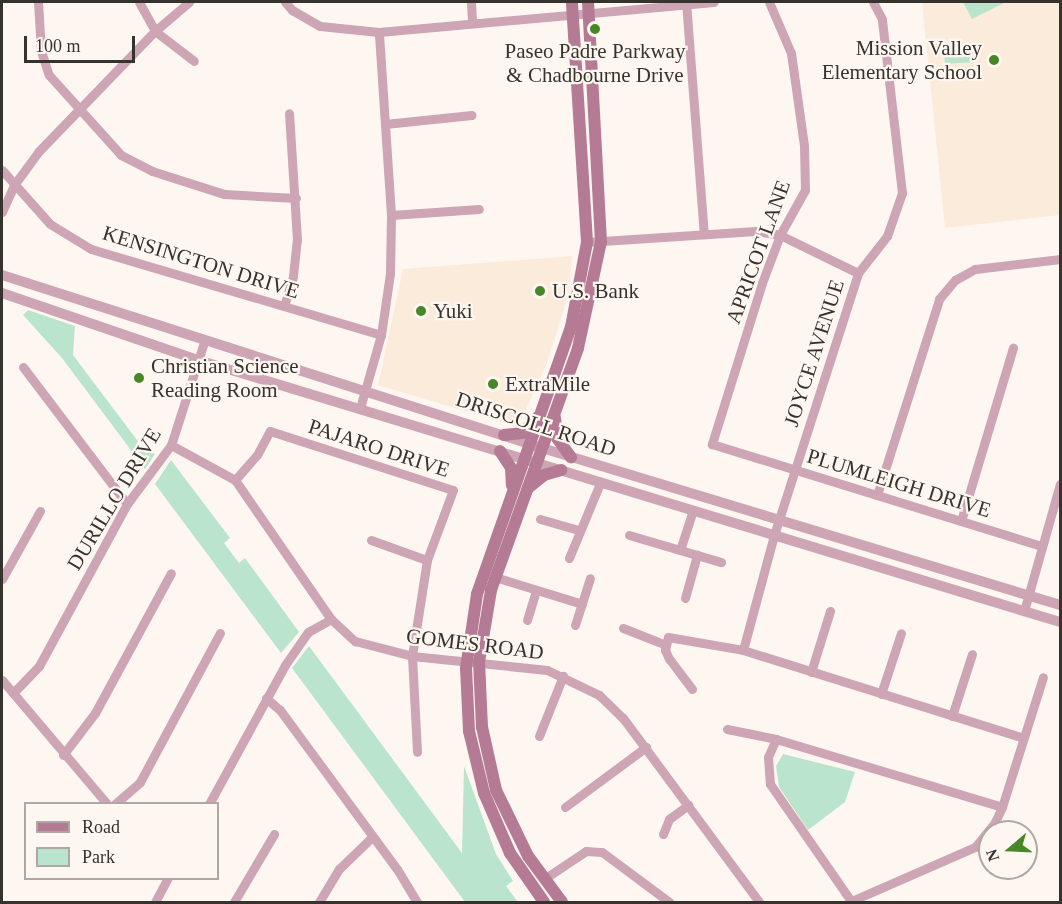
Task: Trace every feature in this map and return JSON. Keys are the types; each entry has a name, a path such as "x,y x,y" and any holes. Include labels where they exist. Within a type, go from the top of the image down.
{"main road":[{"path":"544,903 499,831 479,778 470,738 466,660 477,594 512,492 554,413 581,337 601,242 588,6"},
{"path":"536,446 541,414 571,327 587,242 572,7"},
{"path":"554,413 557,438 571,457"},
{"path":"504,435 522,433 541,414"},
{"path":"500,451 511,468 512,492"},
{"path":"530,460 527,489 495,577 479,662 481,719 494,782 512,828 562,903"},
{"path":"527,489 544,475 561,470"},
{"path":"499,831 529,872 544,879"}],"street":[{"path":"38,2 41,51 49,75 78,110 121,155 152,171 224,194 296,198"},
{"path":"139,2 154,31 194,61"},
{"path":"2,212 14,185 39,151 154,31 189,2"},
{"path":"285,2 292,10 320,26 379,32 572,7 714,2"},
{"path":"471,2 472,21"},
{"name":"APRICOT LANE","path":"712,444 780,236 805,190 804,146 791,54 769,2"},
{"name":"JOYCE AVENUE","path":"743,650 774,535 858,273 887,236 902,193 882,20 873,2"},
{"path":"686,3 704,234"},
{"path":"360,408 381,335 390,273 391,215 379,32"},
{"path":"284,306 293,276 296,198 289,113"},
{"path":"385,123 472,115"},
{"name":"KENSINGTON DRIVE","path":"2,170 50,224 91,249 381,335"},
{"path":"391,215 479,209"},
{"path":"587,242 756,231 780,236 858,273"},
{"path":"878,495 939,299 955,280 975,269 1060,260"},
{"name":"DRISCOLL ROAD","path":"2,275 204,342 571,457 1060,605"},
{"name":"DRISCOLL ROAD","path":"2,293 198,360 1060,622"},
{"name":"DURILLO DRIVE","path":"13,693 39,666 127,504 171,445 204,342"},
{"path":"961,521 1013,348"},
{"path":"23,367 127,504"},
{"name":"PAJARO DRIVE","path":"235,480 257,455 270,431 453,490 427,560 412,656 417,752"},
{"name":"PLUMLEIGH DRIVE","path":"712,444 1041,546"},
{"name":"GOMES ROAD","path":"171,445 235,480 331,620 355,641 412,656 466,660 563,676 611,704 646,747 759,903"},
{"path":"569,558 578,530 585,525 600,483"},
{"path":"1023,611 1060,484"},
{"path":"680,550 693,510"},
{"path":"2,579 40,511"},
{"path":"540,519 578,530"},
{"path":"629,535 721,562"},
{"path":"370,540 427,560"},
{"path":"685,598 697,555"},
{"path":"63,755 95,713 171,573"},
{"path":"495,577 582,604"},
{"path":"575,625 590,578"},
{"path":"527,620 536,590"},
{"path":"811,672 830,611"},
{"path":"210,802 266,698 308,632 331,620"},
{"path":"623,628 666,645"},
{"path":"117,802 140,782 220,633"},
{"path":"881,694 901,633"},
{"path":"692,689 669,659 666,645 668,637 743,650 1023,738"},
{"path":"952,716 972,654"},
{"path":"539,736 563,676"},
{"path":"776,739 768,757 770,784 850,902 962,855 975,847 995,822 1002,807 1043,676"},
{"path":"2,680 63,755 105,802"},
{"path":"266,698 280,710 417,903"},
{"path":"727,729 776,739 1002,807"},
{"path":"565,807 646,747"},
{"path":"663,834 669,819 688,805"},
{"path":"234,903 274,834"},
{"path":"319,903 339,869 372,837"},
{"path":"544,879 586,851 602,852 665,899"},
{"path":"155,903 167,880"},
{"path":"653,903 665,899"}],"shaded area":[{"name":"Mission Valley Elementary School","path":"922,2 1060,2 1060,215 945,228"},
{"path":"572,256 569,292 547,363 518,427 378,385 403,269"}],"green space":[{"path":"963,2 1006,2 972,19"},
{"path":"973,49 974,62 945,64 944,51"},
{"path":"28,310 75,326 73,355 140,444 155,454 145,469 62,358 23,315"},
{"path":"171,460 230,538 224,543 239,563 245,558 299,632 281,653 155,484"},
{"path":"309,646 462,853 464,766 496,854 513,881 506,886 518,902 465,902 292,668"},
{"path":"783,754 855,772 845,802 808,830 779,787 776,766"}],"place":[{"name":"Paseo Padre Parkway & Chadbourne Drive","path":"595,29"},
{"name":"Mission Valley Elementary School","path":"994,60"},
{"name":"U.S. Bank","path":"540,291"},
{"name":"Yuki","path":"421,311"},
{"name":"Christian Science Reading Room","path":"139,378"},
{"name":"ExtraMile","path":"493,384"}]}
